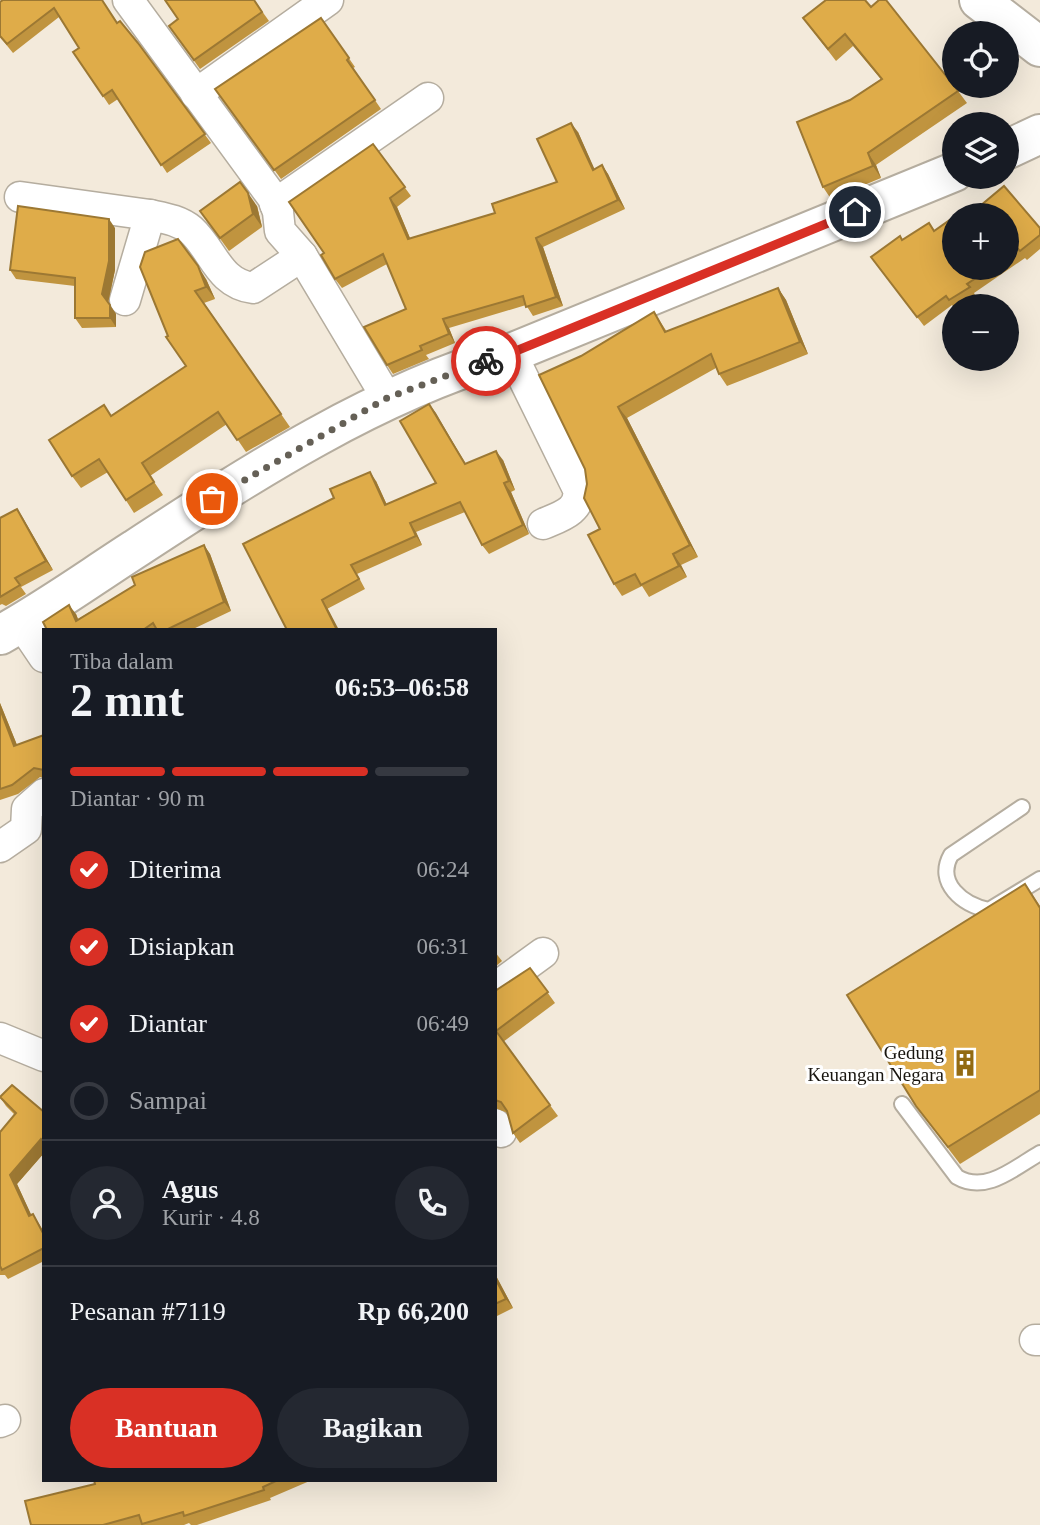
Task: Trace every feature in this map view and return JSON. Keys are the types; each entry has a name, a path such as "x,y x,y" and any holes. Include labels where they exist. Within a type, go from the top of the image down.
{"street":[{"path":"128,0 275,204 280,230 302,256 387,398"},
{"path":"196,94 328,0"},
{"path":"979,0 1040,47"},
{"path":"275,204 428,98"},
{"path":"1019,144 1040,135"},
{"path":"42,655 10,629 212,499 387,398 471,365 511,353 942,177"},
{"path":"20,197 149,215 179,222 192,230 221,272 244,287 253,288 302,256"},
{"path":"125,300 149,215"},
{"path":"511,353 578,489 578,499 573,509 543,524"},
{"path":"0,847 26,829 27,809 42,796"},
{"path":"497,987 543,953"},
{"path":"0,1038 42,1055"}],"lane":[{"path":"1022,807 951,855 945,865 946,880 964,901 989,910 1040,879"},
{"path":"902,1104 957,1177 969,1184 987,1184 1040,1153"}],"building":[{"path":"102,0 117,23 120,21 138,43 205,134 161,165 112,90 103,96 73,52 79,48 54,8 7,44 0,36 0,2"},
{"path":"165,0 254,0 262,12 194,60 169,26 178,19"},
{"path":"826,0 865,0 871,7 879,0 886,0 942,71 942,98 948,98 868,153 873,166 823,187 797,122 850,100 882,79 845,34 828,49 803,18"},
{"path":"321,18 375,100 274,170 215,89"},
{"path":"571,123 593,170 602,165 618,200 536,238 556,297 526,307 523,296 443,319 449,334 420,346 422,350 387,365 364,327 406,309 383,254 335,279 321,255 324,253 289,202 373,144 405,187 390,198 408,239 495,213 492,204 557,182 537,139"},
{"path":"240,182 248,193 253,214 220,238 200,211"},
{"path":"1000,189 1007,189 1019,203 984,203"},
{"path":"1019,204 1040,228 1040,235 1020,251"},
{"path":"18,206 109,219 109,261 102,294 110,305 110,318 75,318 75,278 10,270"},
{"path":"929,223 934,231 942,225 942,280 973,280 967,284 970,287 959,294 942,294 942,299 917,317 871,257 900,236 902,240"},
{"path":"178,239 198,266 206,287 195,291 281,414 237,440 218,412 142,463 154,482 126,500 99,459 72,476 49,440 104,405 111,416 186,366 166,337 168,336 140,267 145,252"},
{"path":"778,288 800,342 719,374 711,354 618,407 690,545 673,554 679,566 641,585 635,574 614,584 588,535 600,529 584,498 587,484 585,469 539,375 581,356 654,312 665,332"},
{"path":"429,404 465,464 496,451 509,481 504,483 523,525 482,545 460,502 410,523 416,536 351,565 359,579 322,600 336,628 286,628 243,544 334,498 330,489 370,472 385,505 436,483 400,421"},
{"path":"17,509 46,561 15,578 20,585 0,597 0,518"},
{"path":"204,545 224,602 170,628 156,628 153,623 146,628 46,628 43,622 69,605 76,621 135,585 132,577"},
{"path":"0,709 14,746 42,736 42,770 34,768 12,785 0,789"},
{"name":"Gedung Keuangan Negara","path":"1025,884 1040,908 1040,1090 948,1147 916,1106 847,995"},
{"path":"530,968 548,992 497,1030 497,990"},
{"path":"497,1032 550,1105 513,1133 507,1111 497,1101"},
{"path":"12,1085 42,1110 42,1140 10,1175 29,1216 33,1214 42,1231 42,1249 2,1270 0,1132 16,1113 0,1097"},
{"path":"497,1282 506,1299 497,1303"},
{"path":"274,1482 263,1487 264,1490 184,1516 183,1512 142,1524 139,1515 103,1525 31,1525 25,1501 95,1484"}],"way so far":[{"path":"212,499 387,398 486,361"}],"place":[{"name":"Gedung Keuangan Negara","path":"965,1063"}],"route":[{"path":"486,361 855,212"}]}
